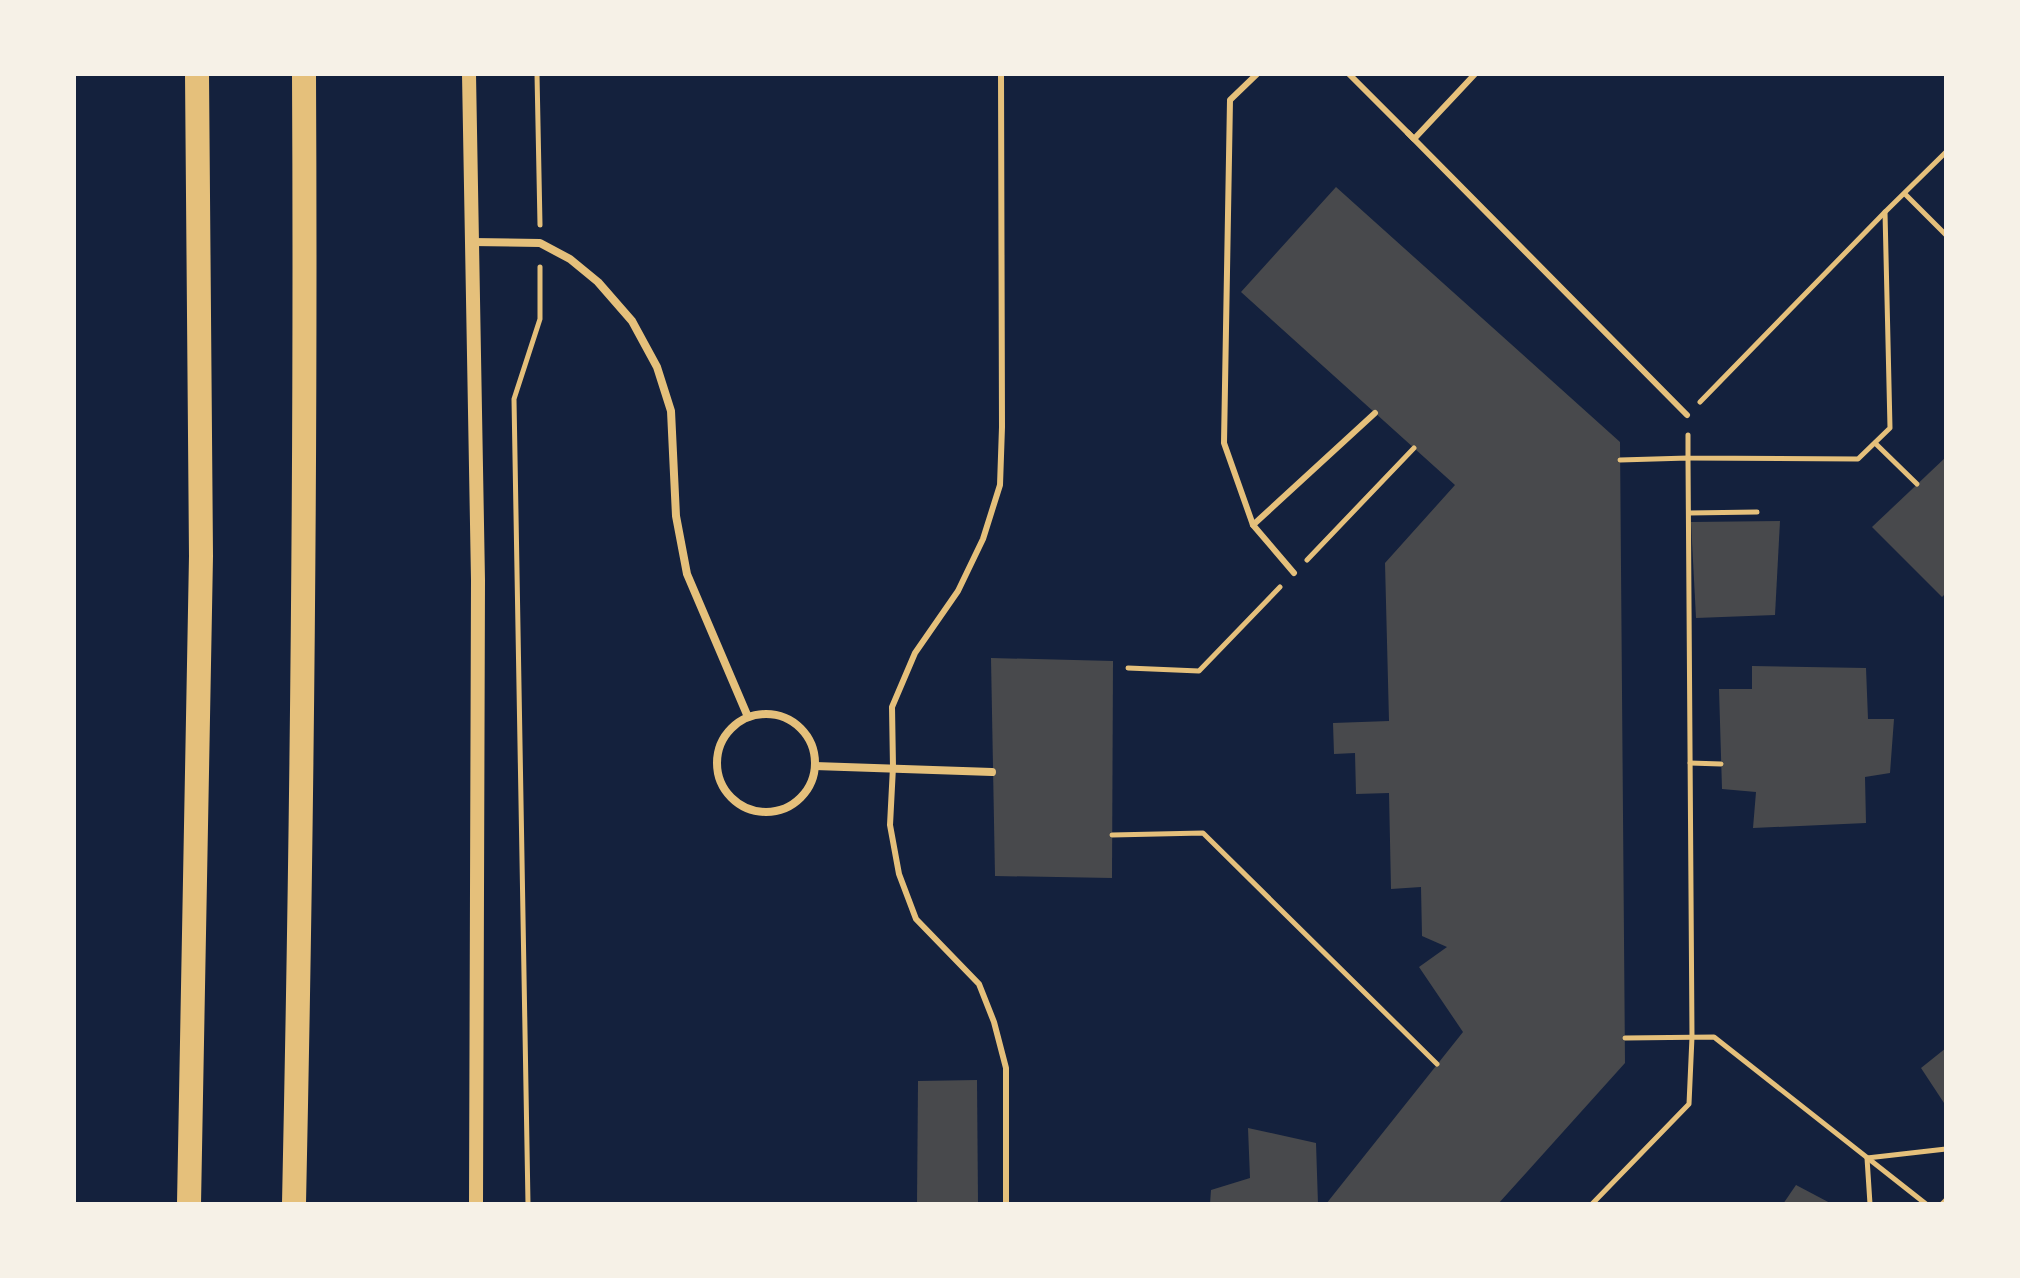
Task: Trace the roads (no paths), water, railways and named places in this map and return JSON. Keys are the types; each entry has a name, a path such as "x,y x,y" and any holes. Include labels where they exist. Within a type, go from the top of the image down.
{"highway":[{"path":"189,1204 201,556 197,74"},
{"path":"294,1204 306,434 304,74"}],"street":[{"path":"469,74 478,580 476,1204"},
{"path":"472,242 540,243 570,259 598,282 632,321 657,367 671,411 676,516 687,574 748,717"},
{"path":"781,715 797,724 808,737 815,766 811,783 799,799 785,808 773,812 756,811 740,804 721,781 717,764 721,744 730,729 748,717 781,715"},
{"path":"815,766 992,772"}],"lane":[{"path":"1001,74 1000,485 983,539 958,591 915,653 892,707 890,825 899,874 916,919 979,984 994,1022 1006,1068 1006,1204"},
{"path":"1257,74 1230,100 1224,443 1253,525 1294,573"},
{"path":"1349,74 1414,139 1475,74"},
{"path":"1408,133 1687,415"},
{"path":"1253,525 1375,413"}]}
